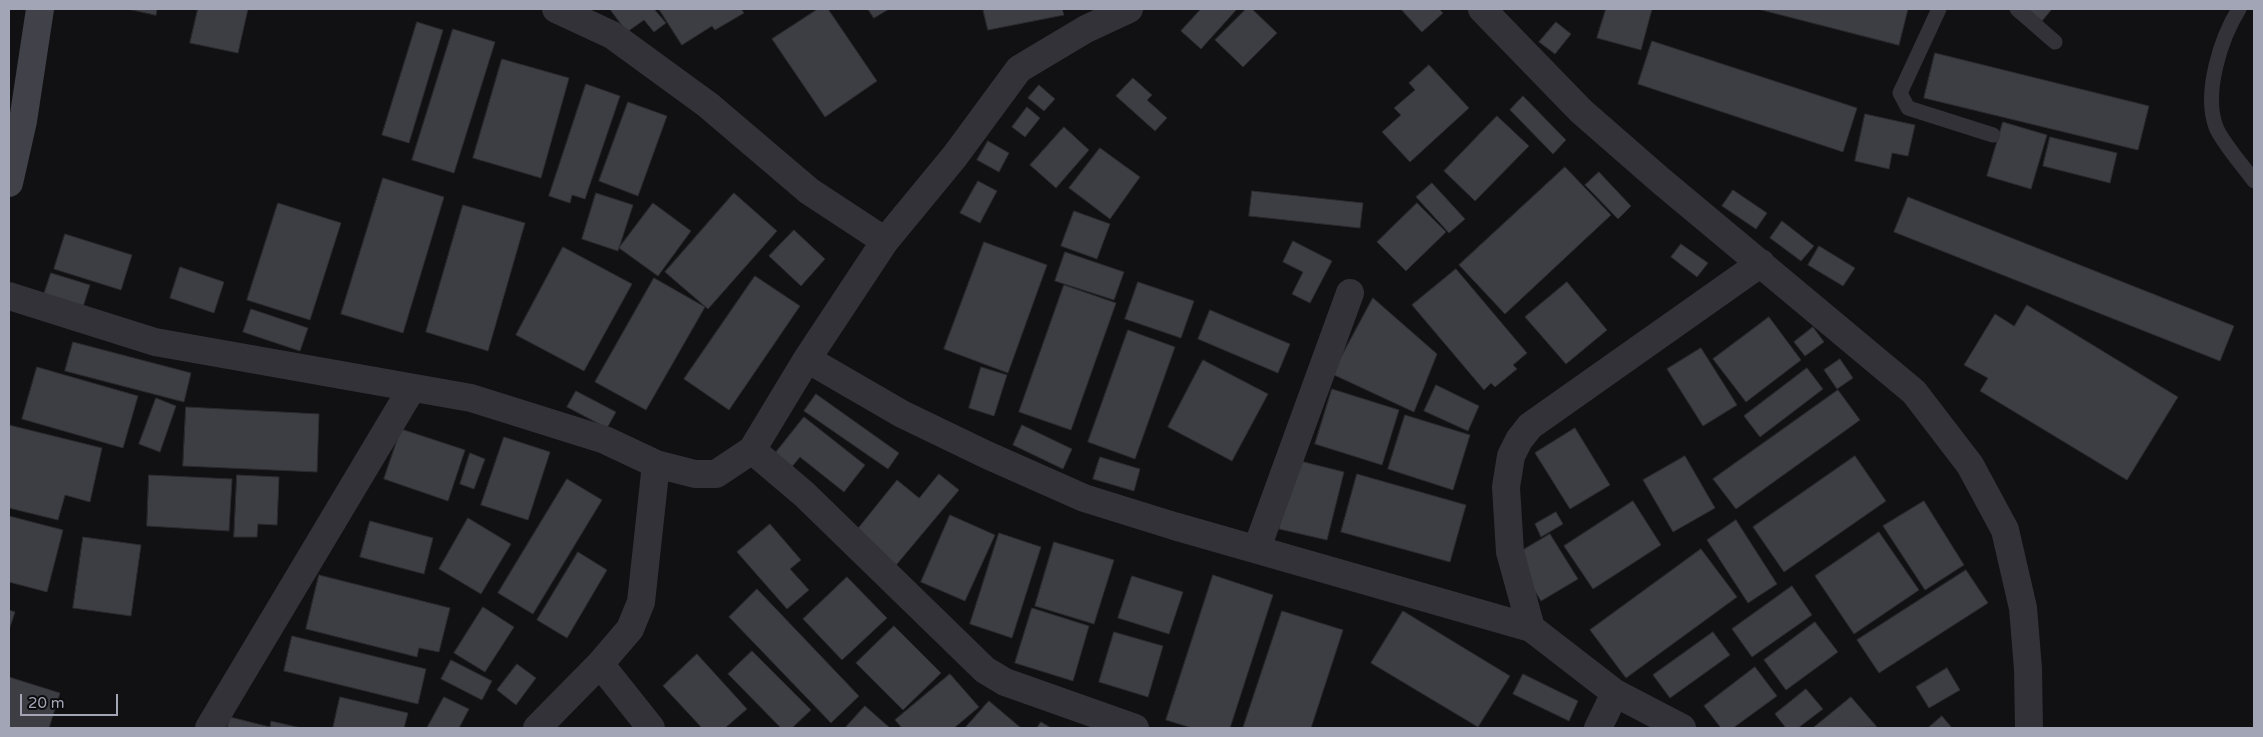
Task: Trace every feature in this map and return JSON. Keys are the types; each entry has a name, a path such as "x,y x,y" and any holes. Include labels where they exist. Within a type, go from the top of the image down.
{"main road":[{"path":"9,183 23,121 40,9"}],"street":[{"path":"556,9 612,35 708,106 810,191 885,241"},
{"path":"9,296 155,342 471,398 605,440 656,464 695,474 716,474 752,450 808,359 885,241 955,156 1020,70 1086,29 1129,9"},
{"path":"1482,9 1581,111 1660,180 1914,392 1970,465 2005,530 2023,608 2028,669 2029,728"},
{"path":"1531,628 1509,543 1506,487 1511,456 1519,440 1530,426 1761,263"},
{"path":"1257,548 1350,293"},
{"path":"808,359 902,414 987,456 1084,498 1174,526 1257,548 1531,628 1615,693 1682,728"},
{"path":"209,728 412,388"},
{"path":"752,450 804,494 985,670 1005,682 1135,728"},
{"path":"537,728 600,664 630,629 641,602 656,464"},
{"path":"600,664 651,728"},
{"path":"1598,728 1615,693"}],"lane":[{"path":"1939,9 1905,79 1900,93 1903,102 1908,108 1993,135"},
{"path":"2017,9 2055,42"},
{"path":"2239,9 2224,40 2210,91 2216,127 2254,180"}],"building":[{"path":"128,9 157,9 156,15"},
{"path":"198,9 248,9 238,53 190,43"},
{"path":"610,9 654,9 666,23 654,32 644,20 627,32"},
{"path":"659,9 741,9 744,13 715,30 712,26 682,45"},
{"path":"818,9 828,9 877,81 825,117 772,39"},
{"path":"868,9 889,9 874,18"},
{"path":"983,9 1062,9 1064,15 988,30"},
{"path":"1201,9 1237,9 1201,49 1181,31"},
{"path":"1246,9 1252,9 1277,33 1243,67 1215,40"},
{"path":"1401,9 1439,9 1443,13 1422,32"},
{"path":"1606,9 1652,9 1641,50 1597,38"},
{"path":"1758,9 1908,9 1899,45"},
{"path":"2028,9 2052,9 2042,21"},
{"path":"417,22 443,30 409,143 382,135"},
{"path":"1556,22 1571,34 1555,54 1539,42"},
{"path":"453,29 495,42 454,173 412,160"},
{"path":"1652,41 1857,108 1843,152 1638,84"},
{"path":"1935,53 2149,106 2138,150 1924,98"},
{"path":"502,59 569,78 541,178 473,158"},
{"path":"1429,65 1469,108 1410,162 1382,132 1401,115 1394,108 1415,90 1409,83"},
{"path":"1133,78 1152,95 1147,100 1167,118 1155,131 1116,96"},
{"path":"586,84 620,96 585,199 572,195 570,203 549,196"},
{"path":"1039,85 1055,99 1044,111 1028,98"},
{"path":"1523,96 1566,140 1553,154 1510,110"},
{"path":"628,102 667,116 638,196 599,181"},
{"path":"1027,107 1040,118 1025,137 1012,127"},
{"path":"1865,114 1915,125 1908,156 1892,153 1889,169 1855,161"},
{"path":"1497,116 1529,146 1475,201 1444,171"},
{"path":"2003,122 2047,135 2031,189 1987,176"},
{"path":"1064,127 1089,150 1056,188 1030,165"},
{"path":"2050,137 2117,153 2110,183 2043,166"},
{"path":"988,141 1009,153 999,172 977,160"},
{"path":"1100,148 1140,177 1110,219 1069,188"},
{"path":"1565,167 1611,215 1505,314 1459,265"},
{"path":"1599,172 1631,206 1618,219 1585,185"},
{"path":"383,178 444,197 403,333 341,314"},
{"path":"978,181 997,191 980,223 960,213"},
{"path":"1432,183 1465,219 1449,233 1416,197"},
{"path":"1733,190 1767,213 1756,229 1722,206"},
{"path":"1252,191 1363,203 1360,228 1249,216"},
{"path":"596,193 633,205 618,251 582,239"},
{"path":"734,193 777,231 708,309 665,272"},
{"path":"1908,197 2234,326 2220,361 1894,232"},
{"path":"278,203 341,223 310,320 247,300"},
{"path":"653,203 691,231 658,276 619,248"},
{"path":"1417,203 1446,232 1406,271 1377,242"},
{"path":"463,205 525,223 488,351 426,332"},
{"path":"1074,211 1110,224 1097,259 1061,246"},
{"path":"1782,221 1814,246 1801,261 1770,238"},
{"path":"794,230 825,259 801,286 769,256"},
{"path":"65,234 132,255 121,290 54,269"},
{"path":"1293,241 1332,261 1310,303 1292,294 1303,272 1283,262"},
{"path":"984,242 1047,265 1008,373 944,349"},
{"path":"1681,244 1708,263 1697,277 1671,257"},
{"path":"1819,246 1855,268 1843,286 1808,265"},
{"path":"563,247 632,284 584,371 516,335"},
{"path":"1065,252 1124,272 1114,300 1055,281"},
{"path":"180,267 224,282 214,313 170,298"},
{"path":"1456,269 1527,353 1513,365 1517,369 1495,387 1491,383 1484,390 1412,305"},
{"path":"51,273 90,285 82,310 43,297"},
{"path":"755,276 800,306 729,410 684,379"},
{"path":"654,278 705,307 646,410 595,382"},
{"path":"1138,282 1194,301 1181,338 1125,319"},
{"path":"1567,282 1607,330 1566,364 1525,317"},
{"path":"1064,285 1116,303 1071,430 1019,412"},
{"path":"1373,298 1437,354 1414,412 1332,374"},
{"path":"2027,305 2178,397 2127,480 1980,391 1988,378 1964,365 1995,314 2014,326"},
{"path":"251,309 308,328 300,351 243,332"},
{"path":"1210,310 1290,344 1278,373 1198,339"},
{"path":"1769,317 1801,360 1746,402 1713,359"},
{"path":"1813,327 1824,342 1805,356 1794,342"},
{"path":"1128,330 1175,347 1135,459 1088,442"},
{"path":"73,342 191,373 184,402 65,371"},
{"path":"1701,348 1737,405 1703,426 1667,369"},
{"path":"1840,359 1853,378 1837,389 1824,370"},
{"path":"1203,360 1268,394 1232,461 1168,427"},
{"path":"37,367 138,396 123,448 22,419"},
{"path":"981,367 1007,375 994,416 969,408"},
{"path":"1807,368 1823,389 1760,437 1744,416"},
{"path":"1436,385 1479,406 1468,431 1424,411"},
{"path":"1332,389 1399,410 1382,465 1315,444"},
{"path":"1838,390 1860,420 1736,509 1713,479"},
{"path":"576,391 616,412 607,428 567,407"},
{"path":"816,394 899,453 888,469 804,411"},
{"path":"156,398 176,406 160,452 139,444"},
{"path":"186,407 319,414 317,472 183,466"},
{"path":"1405,415 1470,435 1453,490 1388,469"},
{"path":"804,417 865,465 844,492 800,457 785,475 769,461"},
{"path":"9,425 102,448 90,502 65,495 58,520 9,508"},
{"path":"1022,425 1072,449 1063,469 1013,445"},
{"path":"1575,428 1610,485 1570,509 1535,453"},
{"path":"401,429 465,450 448,501 384,479"},
{"path":"504,437 550,452 528,520 481,505"},
{"path":"470,453 485,459 474,489 460,484"},
{"path":"1685,456 1715,508 1673,532 1643,480"},
{"path":"1855,456 1886,501 1784,572 1753,527"},
{"path":"1100,457 1140,469 1134,491 1093,479"},
{"path":"1296,460 1344,472 1327,540 1279,529"},
{"path":"939,474 959,490 892,570 851,537 897,480 919,498"},
{"path":"1357,474 1466,505 1450,562 1341,532"},
{"path":"149,475 232,479 229,531 147,526"},
{"path":"237,475 279,477 277,525 258,524 257,537 234,537"},
{"path":"567,479 602,500 533,614 498,593"},
{"path":"1633,501 1661,545 1593,589 1564,546"},
{"path":"1924,501 1964,565 1925,590 1883,526"},
{"path":"1556,512 1563,524 1541,537 1535,524"},
{"path":"950,515 995,535 965,601 921,582"},
{"path":"9,516 63,530 47,592 9,582"},
{"path":"468,518 511,544 481,594 439,569"},
{"path":"1736,520 1777,584 1748,603 1707,540"},
{"path":"370,521 433,538 424,574 360,557"},
{"path":"770,524 801,560 790,569 809,590 787,609 737,552"},
{"path":"1879,532 1919,590 1854,634 1815,576"},
{"path":"999,533 1041,547 1012,638 970,624"},
{"path":"1550,534 1578,579 1541,601 1513,556"},
{"path":"83,537 141,545 131,616 73,608"},
{"path":"1054,542 1114,560 1094,624 1035,606"},
{"path":"1701,549 1737,597 1626,678 1590,630"},
{"path":"578,552 607,570 567,638 537,620"},
{"path":"1966,570 1988,603 1879,673 1857,640"},
{"path":"319,575 450,608 439,652 419,648 417,657 306,629"},
{"path":"1213,575 1273,595 1230,728 1192,728 1166,720"},
{"path":"1132,576 1183,592 1169,634 1118,618"},
{"path":"847,577 887,618 842,660 803,619"},
{"path":"1792,586 1812,615 1752,657 1732,629"},
{"path":"757,589 859,696 831,723 729,617"},
{"path":"483,607 514,627 485,672 454,653"},
{"path":"1032,608 1089,626 1073,681 1015,663"},
{"path":"9,610 15,612 9,630"},
{"path":"1282,611 1343,630 1311,728 1243,728"},
{"path":"1403,611 1510,676 1478,727 1371,663"},
{"path":"1815,622 1838,652 1786,690 1764,660"},
{"path":"894,626 941,673 903,710 856,663"},
{"path":"1114,632 1163,646 1148,697 1099,682"},
{"path":"1713,632 1730,655 1670,698 1653,675"},
{"path":"292,636 426,669 418,704 284,671"},
{"path":"752,651 811,710 792,728 781,728 728,674"},
{"path":"697,654 747,709 725,728 702,728 663,686"},
{"path":"451,660 492,681 482,700 441,679"},
{"path":"517,664 536,678 516,705 497,690"},
{"path":"1755,667 1777,696 1733,728 1721,728 1704,706"},
{"path":"1947,668 1960,690 1929,708 1916,687"},
{"path":"950,674 979,707 954,728 902,728 895,720"},
{"path":"1523,674 1578,701 1569,721 1513,694"},
{"path":"9,677 60,693 49,728 9,728"},
{"path":"1806,689 1823,709 1798,728 1786,728 1775,714"},
{"path":"340,697 408,713 404,728 333,728"},
{"path":"444,697 469,709 459,728 427,728"},
{"path":"1851,697 1877,727 1813,728"},
{"path":"989,701 1021,728 965,728"},
{"path":"865,706 890,728 845,728"},
{"path":"1942,716 1952,728 1928,728"},
{"path":"230,717 270,727 271,721 301,728 227,728"},
{"path":"1041,722 1051,728 1037,728"}]}
